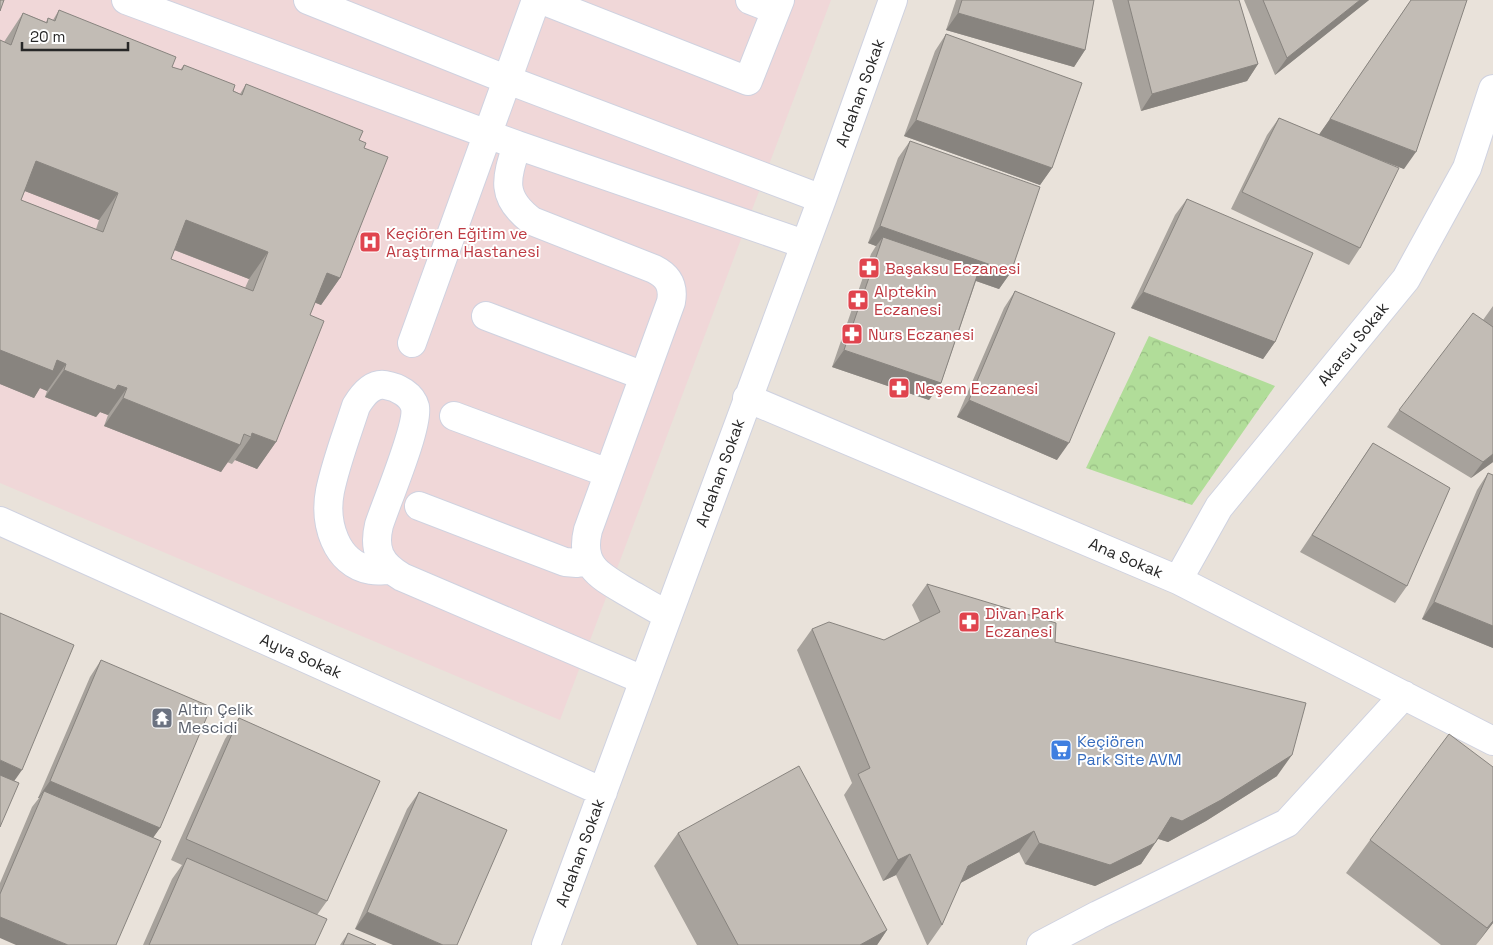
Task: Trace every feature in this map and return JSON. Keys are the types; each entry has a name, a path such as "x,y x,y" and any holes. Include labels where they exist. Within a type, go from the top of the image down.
{"street":[{"path":"126,0 517,145 804,244"},
{"path":"308,0 508,80 822,199"},
{"path":"412,343 536,0"},
{"path":"542,0 748,81 778,5 750,0"},
{"name":"Ardahan Sokak","path":"546,945 822,199 893,0"},
{"name":"Akarsu Sokak","path":"1178,580 1219,507 1406,280 1467,168 1493,91"},
{"path":"517,145 508,172 508,181 512,203 521,213 532,221 654,269 662,273 672,287 671,302 585,540 589,561 600,576 668,616"},
{"path":"486,316 644,376"},
{"path":"391,570 371,570 355,564 346,558 339,549 329,521 330,490 356,406 362,396 377,386 385,385 408,395 415,409 413,428 378,525 376,537 377,550 382,561 391,570 644,680"},
{"name":"Ana Sokak","path":"748,398 1178,580 1493,741"},
{"path":"454,416 608,473"},
{"path":"419,506 565,562 589,561"},
{"name":"Ayva Sokak","path":"0,521 603,792"},
{"path":"1041,945 1098,915 1287,823 1404,695"}],"shaded area":[{"name":"Keçiören Eğitim ve Araştırma Hastanesi","path":"0,0 831,0 560,720 0,483"}],"green space":[{"path":"1149,336 1275,386 1192,505 1086,468"}],"building":[{"path":"0,0 4,0 0,11"},
{"path":"962,0 1094,0 1085,50 958,13"},
{"path":"1128,0 1239,0 1258,64 1152,94"},
{"path":"1263,0 1360,0 1287,58"},
{"path":"1411,0 1467,0 1416,152 1330,119"},
{"path":"59,10 176,57 172,67 182,70 184,65 235,85 233,91 242,95 246,84 363,131 359,140 366,143 364,148 388,157 340,278 327,273 310,315 324,321 276,442 252,433 251,437 244,434 240,445 123,398 127,388 118,385 115,390 64,370 66,364 57,360 53,371 0,350 0,40 11,45 23,13 47,23 48,18 55,21","holes":["36,161 118,193 103,232 21,200","186,220 268,252 253,291 171,259"]},
{"path":"946,34 1082,83 1052,168 916,120"},
{"path":"1279,118 1399,168 1360,248 1242,192"},
{"path":"910,141 1040,187 1011,272 880,226"},
{"path":"1187,199 1313,253 1275,342 1143,292"},
{"path":"883,237 979,270 941,383 844,350"},
{"path":"1015,291 1115,333 1069,443 969,400"},
{"path":"1473,313 1493,327 1493,454 1483,462 1399,410"},
{"path":"1373,443 1450,488 1407,586 1312,535"},
{"path":"1488,473 1493,475 1493,626 1434,602"},
{"name":"Keçiören Park Site AVM","path":"927,584 1056,623 1055,642 1306,703 1292,755 1221,800 1182,821 1171,817 1155,843 1110,865 1039,843 1034,831 968,866 942,925 910,854 898,860 858,774 870,768 812,629 829,622 884,640 940,612"},
{"path":"0,613 74,645 22,770 0,760"},
{"path":"101,660 211,707 160,828 50,781"},
{"path":"239,718 380,781 327,901 186,839"},
{"path":"1449,734 1493,767 1493,921 1487,928 1370,840"},
{"path":"799,766 887,930 860,945 738,945 678,833"},
{"path":"0,775 19,783 0,827"},
{"path":"44,791 161,841 116,945 68,945 0,917 0,894"},
{"path":"419,792 507,830 457,945 443,945 367,912"},
{"path":"187,858 327,919 315,945 149,945"},
{"path":"348,933 376,945 343,945"}],"place":[{"name":"Keçiören Eğitim ve Araştırma Hastanesi","path":"370,242"},
{"name":"Başaksu Eczanesi","path":"869,268"},
{"name":"Alptekin Eczanesi","path":"858,300"},
{"name":"Nurs Eczanesi","path":"852,334"},
{"name":"Neşem Eczanesi","path":"899,388"},
{"name":"Divan Park Eczanesi","path":"969,622"},
{"name":"Altın Çelik Mescidi","path":"162,718"},
{"name":"Keçiören Park Site AVM","path":"1061,750"}]}
